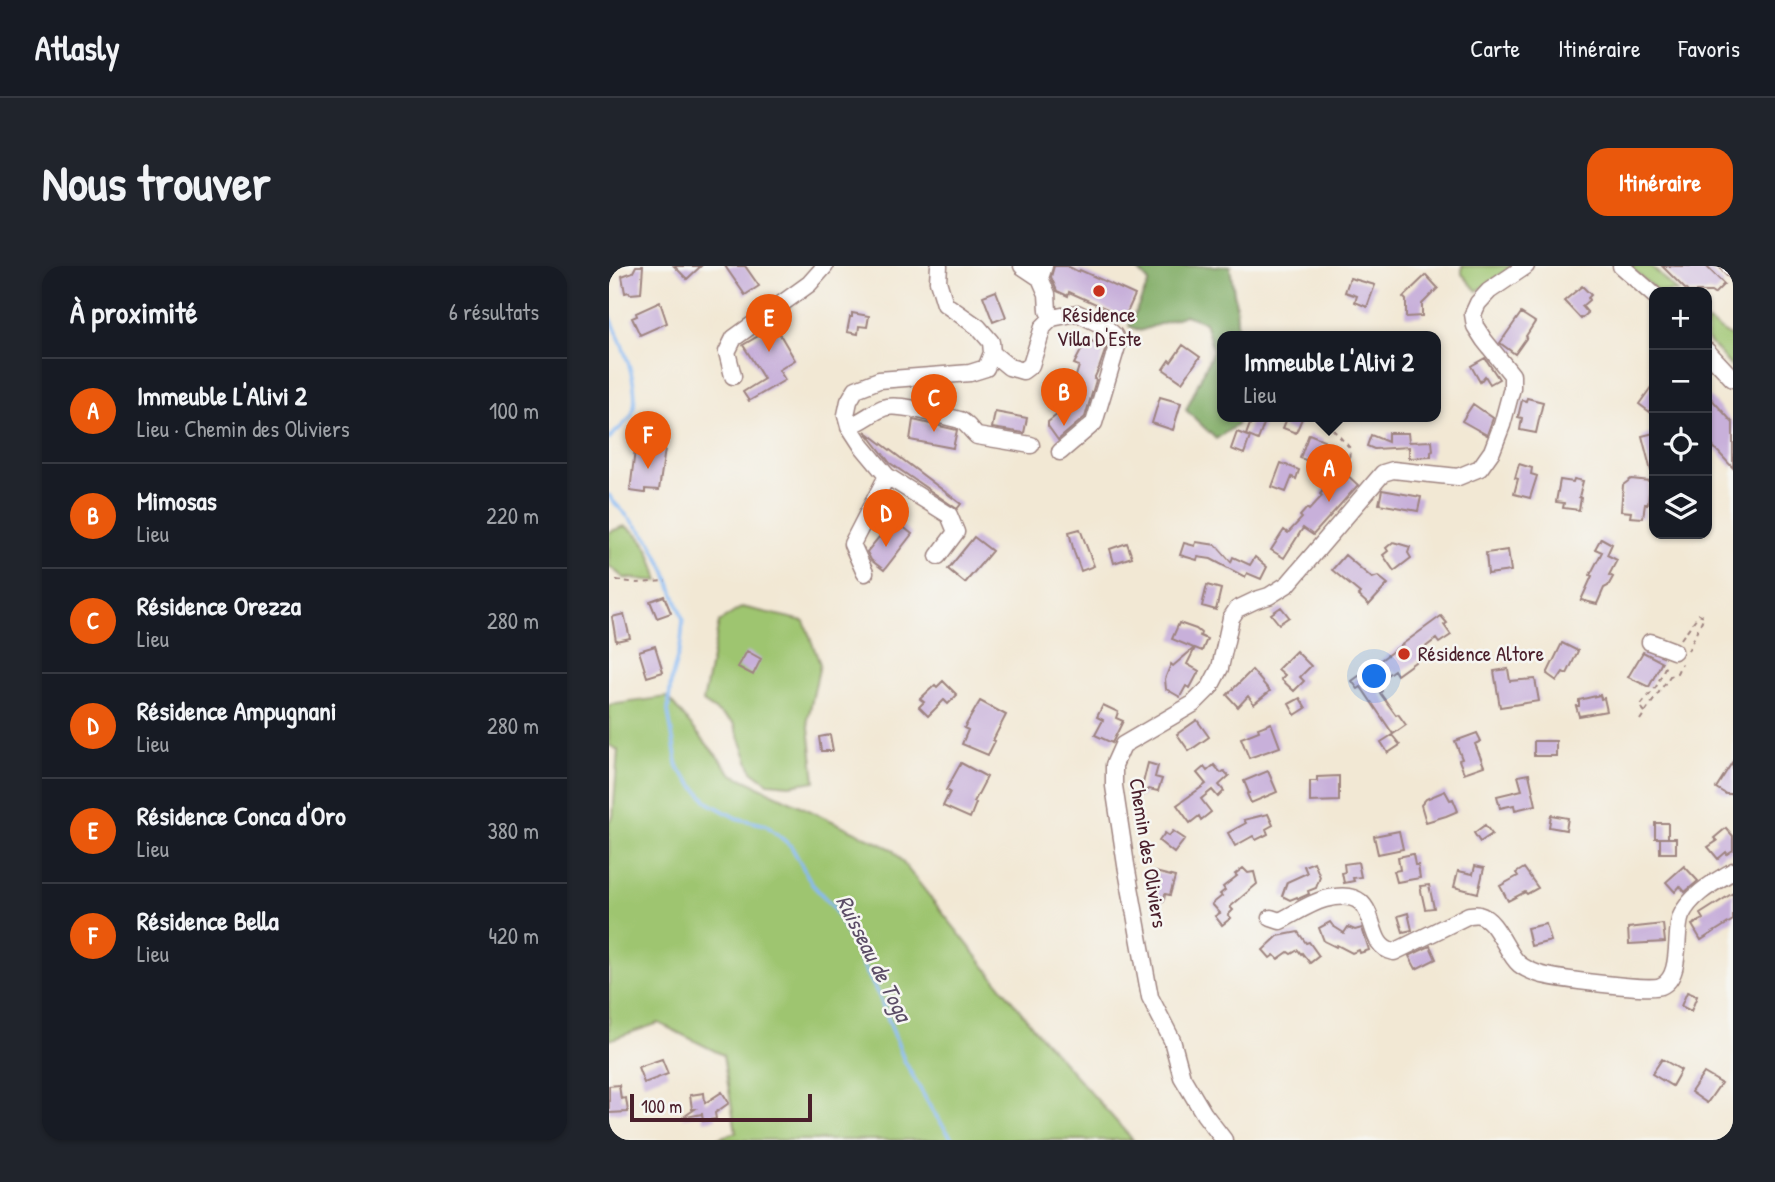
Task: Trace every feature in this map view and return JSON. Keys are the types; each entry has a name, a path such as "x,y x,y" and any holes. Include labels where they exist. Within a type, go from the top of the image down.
{"street":[{"path":"733,376 727,352 734,338 809,284 825,266"},
{"path":"938,556 956,532 949,515 887,476 862,446 849,426 846,415 849,401 856,389 879,380 970,373 986,368 992,352 991,342 978,327 945,304 938,281 939,266"},
{"path":"1022,266 1042,272 1048,311 1052,318"},
{"name":"Chemin des Oliviers","path":"1224,1140 1204,1114 1182,1077 1172,1040 1150,997 1126,865 1114,786 1114,765 1123,745 1193,705 1210,687 1220,668 1231,618 1237,609 1269,596 1288,584 1383,473 1393,470 1458,477 1479,468 1492,452 1502,425 1512,388 1512,375 1475,326 1473,314 1478,303 1489,291 1527,266"},
{"path":"1621,266 1649,291"},
{"path":"1729,266 1733,270"},
{"path":"992,352 1009,367 1023,371 1031,365 1043,327 1052,318 1077,313 1104,326 1114,335 1118,343 1094,423 1060,452"},
{"path":"1712,356 1733,379"},
{"path":"849,426 884,407 897,406 960,420 977,436 1031,445"},
{"path":"866,573 852,544 887,476"},
{"path":"1650,642 1674,651"},
{"path":"1271,918 1280,921 1323,900 1345,896 1357,900 1367,908 1378,941 1385,951 1394,952 1469,915 1480,915 1489,920 1519,964 1538,974 1646,988 1659,987 1670,977 1678,956 1680,919 1688,905 1733,870"}],"path":[{"path":"1326,422 1350,448 1349,461"},
{"path":"616,580 637,583 666,581"},
{"path":"1692,624 1698,626"},
{"path":"1649,695 1655,698"}],"green space":[{"path":"1134,266 1231,266 1238,331 1217,331 1217,422 1238,422 1216,439 1186,410 1213,351 1205,322 1185,315 1140,331 1129,326 1149,282"},
{"path":"1462,266 1513,266 1477,291 1462,274"},
{"path":"1629,266 1651,266 1672,287 1652,287"},
{"path":"1712,324 1733,338 1733,369 1712,345"},
{"path":"625,526 644,542 659,581 624,578 609,566 609,532"},
{"path":"742,607 804,621 820,664 808,719 815,781 790,785 768,783 752,771 734,723 703,702 719,622"},
{"path":"667,697 732,774 892,849 1041,1037 1133,1140 713,1140 736,1132 723,1055 659,1023 609,1040 609,821 613,817 618,750 609,745 609,705"}],"building":[{"path":"636,266 643,266 641,293 625,293 622,276 633,272"},
{"path":"674,266 701,266 687,279"},
{"path":"725,266 745,266 759,286 745,295"},
{"name":"Résidence Villa D'Este","path":"1054,266 1067,266 1079,272 1080,270 1135,295 1125,317 1069,292 1068,296 1057,291 1051,277"},
{"path":"1662,266 1706,266 1724,284 1714,294 1712,287 1683,287"},
{"path":"1426,275 1438,288 1422,304 1422,316 1406,317 1406,300 1403,297"},
{"path":"1350,278 1375,285 1367,307 1355,302 1357,296 1345,292"},
{"path":"1582,286 1591,295 1582,306 1588,313 1581,319 1564,301"},
{"path":"996,291 1006,317 993,322 983,296"},
{"path":"660,302 667,323 640,335 632,318 637,316 636,313"},
{"path":"852,313 869,316 867,327 859,326 858,334 847,332"},
{"path":"1521,313 1535,322 1515,354 1500,343"},
{"path":"775,326 795,360 779,370 785,380 749,401 743,392 764,379 743,345"},
{"path":"1087,339 1106,348 1094,379 1096,380 1085,417 1058,440 1048,422 1067,406 1079,366 1074,364"},
{"path":"1183,345 1200,357 1182,382 1163,369"},
{"path":"1485,358 1499,379 1490,384 1485,376 1480,382 1471,366"},
{"path":"1649,390 1649,411 1639,404"},
{"path":"1160,397 1181,403 1173,430 1152,423"},
{"path":"1527,398 1543,402 1536,433 1520,430 1522,418 1518,417 1522,400 1526,401"},
{"path":"1712,400 1733,423 1733,468 1712,445"},
{"path":"1473,404 1493,418 1487,435 1462,421"},
{"path":"995,412 1027,418 1024,433 992,428"},
{"path":"913,420 957,430 953,448 910,440"},
{"path":"1251,422 1265,422 1258,440 1246,435"},
{"path":"1286,422 1301,422 1296,433 1283,428"},
{"path":"865,431 961,504 957,509 890,463"},
{"path":"1237,432 1250,437 1244,454 1231,449"},
{"path":"1388,433 1408,433 1409,442 1432,441 1431,457 1409,458 1409,447 1374,449 1367,446 1371,435 1388,442"},
{"path":"1309,434 1324,440 1313,463 1300,458"},
{"path":"1649,434 1649,463 1642,436"},
{"path":"636,442 651,443 650,448 665,449 659,490 645,489 645,493 630,491"},
{"path":"1281,463 1299,470 1296,479 1292,477 1286,492 1272,487"},
{"path":"1519,464 1532,468 1531,474 1537,476 1530,498 1514,494"},
{"path":"1344,472 1358,485 1313,535 1303,528 1284,558 1271,550 1284,530 1288,533 1307,508 1309,510 1322,496 1320,494 1328,485 1330,487"},
{"path":"1574,479 1583,481 1579,510 1563,508 1564,503 1556,502 1560,480 1573,482"},
{"path":"1631,479 1649,481 1648,504 1645,504 1643,518 1630,517 1631,512 1621,511 1623,485"},
{"path":"1382,490 1421,497 1418,511 1379,504"},
{"path":"896,521 912,534 884,570 871,560 867,552"},
{"path":"1080,529 1094,566 1081,571 1069,532"},
{"path":"974,537 992,551 965,583 948,569"},
{"path":"1601,538 1612,544 1607,555 1617,560 1609,575 1613,577 1604,588 1597,604 1581,600 1602,552 1595,549"},
{"path":"1196,542 1216,545 1231,562 1233,557 1250,565 1255,557 1267,567 1261,579 1247,573 1245,577 1211,559 1198,557 1197,560 1180,555 1184,543 1195,546"},
{"path":"1393,542 1410,547 1408,553 1411,558 1394,571 1383,555"},
{"path":"1127,543 1132,557 1114,563 1110,549"},
{"path":"1508,550 1511,571 1488,574 1486,553"},
{"path":"1345,555 1372,578 1378,576 1388,584 1369,605 1358,595 1360,593 1332,570"},
{"path":"1207,585 1221,589 1216,610 1202,606"},
{"path":"664,596 671,613 657,618 650,601"},
{"path":"1281,607 1289,617 1279,624 1271,614"},
{"path":"624,614 630,638 616,641 612,617"},
{"name":"Résidence Altore","path":"1441,616 1451,635 1439,643 1436,639 1419,652 1422,657 1397,675 1394,670 1376,683 1382,691 1380,693 1406,725 1393,734 1361,687 1358,689 1352,681"},
{"path":"1179,623 1196,629 1201,633 1200,636 1207,639 1202,651 1195,648 1187,664 1199,671 1190,688 1186,686 1180,697 1166,689 1165,679 1171,664 1173,666 1194,648 1172,639"},
{"path":"1562,643 1578,651 1567,674 1563,672 1557,681 1547,674"},
{"path":"655,646 663,672 647,677 639,651"},
{"path":"747,651 761,659 753,675 738,667"},
{"path":"1296,651 1311,666 1300,677 1304,681 1294,691 1281,679 1285,675 1278,669"},
{"path":"1643,652 1662,662 1649,687 1628,677"},
{"path":"1508,669 1510,681 1535,679 1539,701 1500,707 1494,671"},
{"path":"1252,670 1270,691 1254,704 1248,696 1238,707 1227,695"},
{"path":"943,681 957,695 948,704 944,700 928,716 919,707 924,702 920,699"},
{"path":"1600,695 1601,699 1604,698 1607,711 1579,716 1576,706 1579,706 1579,700"},
{"path":"1300,698 1306,708 1295,715 1289,704"},
{"path":"980,701 1006,715 988,755 962,744 968,730 964,728"},
{"path":"1103,705 1118,712 1116,718 1123,721 1112,743 1095,735 1103,720 1097,717"},
{"path":"1197,720 1209,737 1189,751 1177,734"},
{"path":"1271,723 1280,747 1249,758 1241,738"},
{"path":"1477,733 1481,741 1475,744 1484,766 1464,773 1455,741"},
{"path":"830,735 833,751 821,751 819,737"},
{"path":"1392,735 1400,745 1388,753 1381,742"},
{"path":"1534,741 1556,741 1556,756 1534,756"},
{"path":"1733,761 1733,794 1726,794 1716,788"},
{"path":"961,763 987,777 974,802 976,803 970,818 943,806 950,792 946,790"},
{"path":"1148,763 1158,766 1155,777 1162,779 1158,791 1149,789 1139,799"},
{"path":"1214,765 1221,773 1224,771 1229,776 1219,785 1224,791 1218,797 1212,790 1201,799 1211,812 1201,820 1199,816 1190,823 1177,805 1206,784 1197,773 1204,767 1207,771"},
{"path":"1268,771 1277,792 1251,803 1244,781"},
{"path":"1529,774 1536,805 1515,810 1514,805 1500,808 1497,796 1522,790 1518,776"},
{"path":"1339,776 1339,801 1310,802 1310,781 1317,781 1317,777"},
{"path":"1445,791 1450,800 1453,799 1458,811 1426,822 1421,805 1426,799"},
{"path":"1268,814 1273,825 1266,829 1268,834 1256,840 1253,836 1235,846 1228,833 1246,823 1244,820"},
{"path":"1551,815 1568,818 1566,830 1549,827"},
{"path":"1655,823 1668,823 1668,838 1655,838"},
{"path":"1485,825 1492,834 1480,842 1474,833"},
{"path":"1726,828 1733,836 1733,850 1718,859 1708,847 1717,841 1714,838"},
{"path":"1173,831 1185,839 1174,853 1159,841 1165,833 1169,836"},
{"path":"1399,831 1403,849 1378,854 1374,836"},
{"path":"1660,838 1676,838 1676,853 1660,853"},
{"path":"1413,854 1420,878 1397,882 1394,871 1400,870 1398,857"},
{"path":"1314,862 1320,877 1316,888 1298,899 1297,897 1290,900 1282,896 1287,882 1307,873 1304,866"},
{"path":"1358,862 1361,877 1344,883 1344,864"},
{"path":"1475,866 1484,868 1478,893 1454,887 1458,871 1473,874"},
{"path":"1684,866 1698,881 1685,892 1680,886 1675,892 1666,882"},
{"path":"1243,868 1248,873 1254,872 1257,884 1230,907 1233,910 1228,915 1231,918 1222,925 1215,916 1220,913 1212,904 1222,896 1220,894 1225,890 1223,887"},
{"path":"1524,868 1538,888 1508,901 1500,886 1518,876 1516,873"},
{"path":"1155,872 1175,877 1170,895 1165,894 1164,901 1150,898"},
{"path":"1429,885 1434,908 1425,909 1420,886"},
{"path":"1733,893 1733,920 1701,940 1692,925 1703,919 1700,914"},
{"path":"1408,913 1412,930 1403,932 1398,916"},
{"path":"1330,922 1344,933 1348,927 1355,930 1362,928 1369,950 1352,953 1324,941 1319,928"},
{"path":"1546,924 1551,941 1531,946 1527,928"},
{"path":"1663,924 1665,942 1629,944 1628,928"},
{"path":"1298,932 1319,956 1310,963 1298,950 1291,954 1288,952 1278,959 1274,955 1270,958 1263,950 1278,936"},
{"path":"1430,946 1436,959 1416,969 1409,956"},
{"path":"1687,992 1697,996 1691,1011 1681,1006"},
{"path":"662,1059 668,1074 644,1083 638,1067"},
{"path":"1662,1059 1681,1070 1672,1086 1652,1074"},
{"path":"1704,1073 1721,1083 1707,1103 1691,1092"},
{"path":"619,1085 621,1099 626,1098 628,1112 609,1113 609,1086"},
{"path":"722,1092 729,1103 715,1113 716,1119 703,1121 702,1114 682,1118 695,1109 692,1109 690,1095 704,1093 705,1103"}],"waterway":[{"name":"Ruisseau de Toga","path":"609,313 628,363 635,403 630,417 609,439"},
{"name":"Ruisseau de Toga","path":"609,495 649,539 666,572 683,620 668,711 678,768 709,803 736,818 766,825 791,846 812,884 833,907 880,998 904,1060 932,1110 953,1140"}],"place":[{"name":"Résidence Villa D'Este","path":"1099,291"},
{"name":"Résidence Conca d'Oro","path":"769,352"},
{"name":"Mimosas","path":"1064,426"},
{"name":"Résidence Orezza","path":"934,432"},
{"name":"Résidence Bella","path":"648,469"},
{"name":"Immeuble L'Alivi 2","path":"1329,502"},
{"name":"Résidence Ampugnani","path":"886,547"},
{"name":"Résidence Altore","path":"1404,654"}]}
